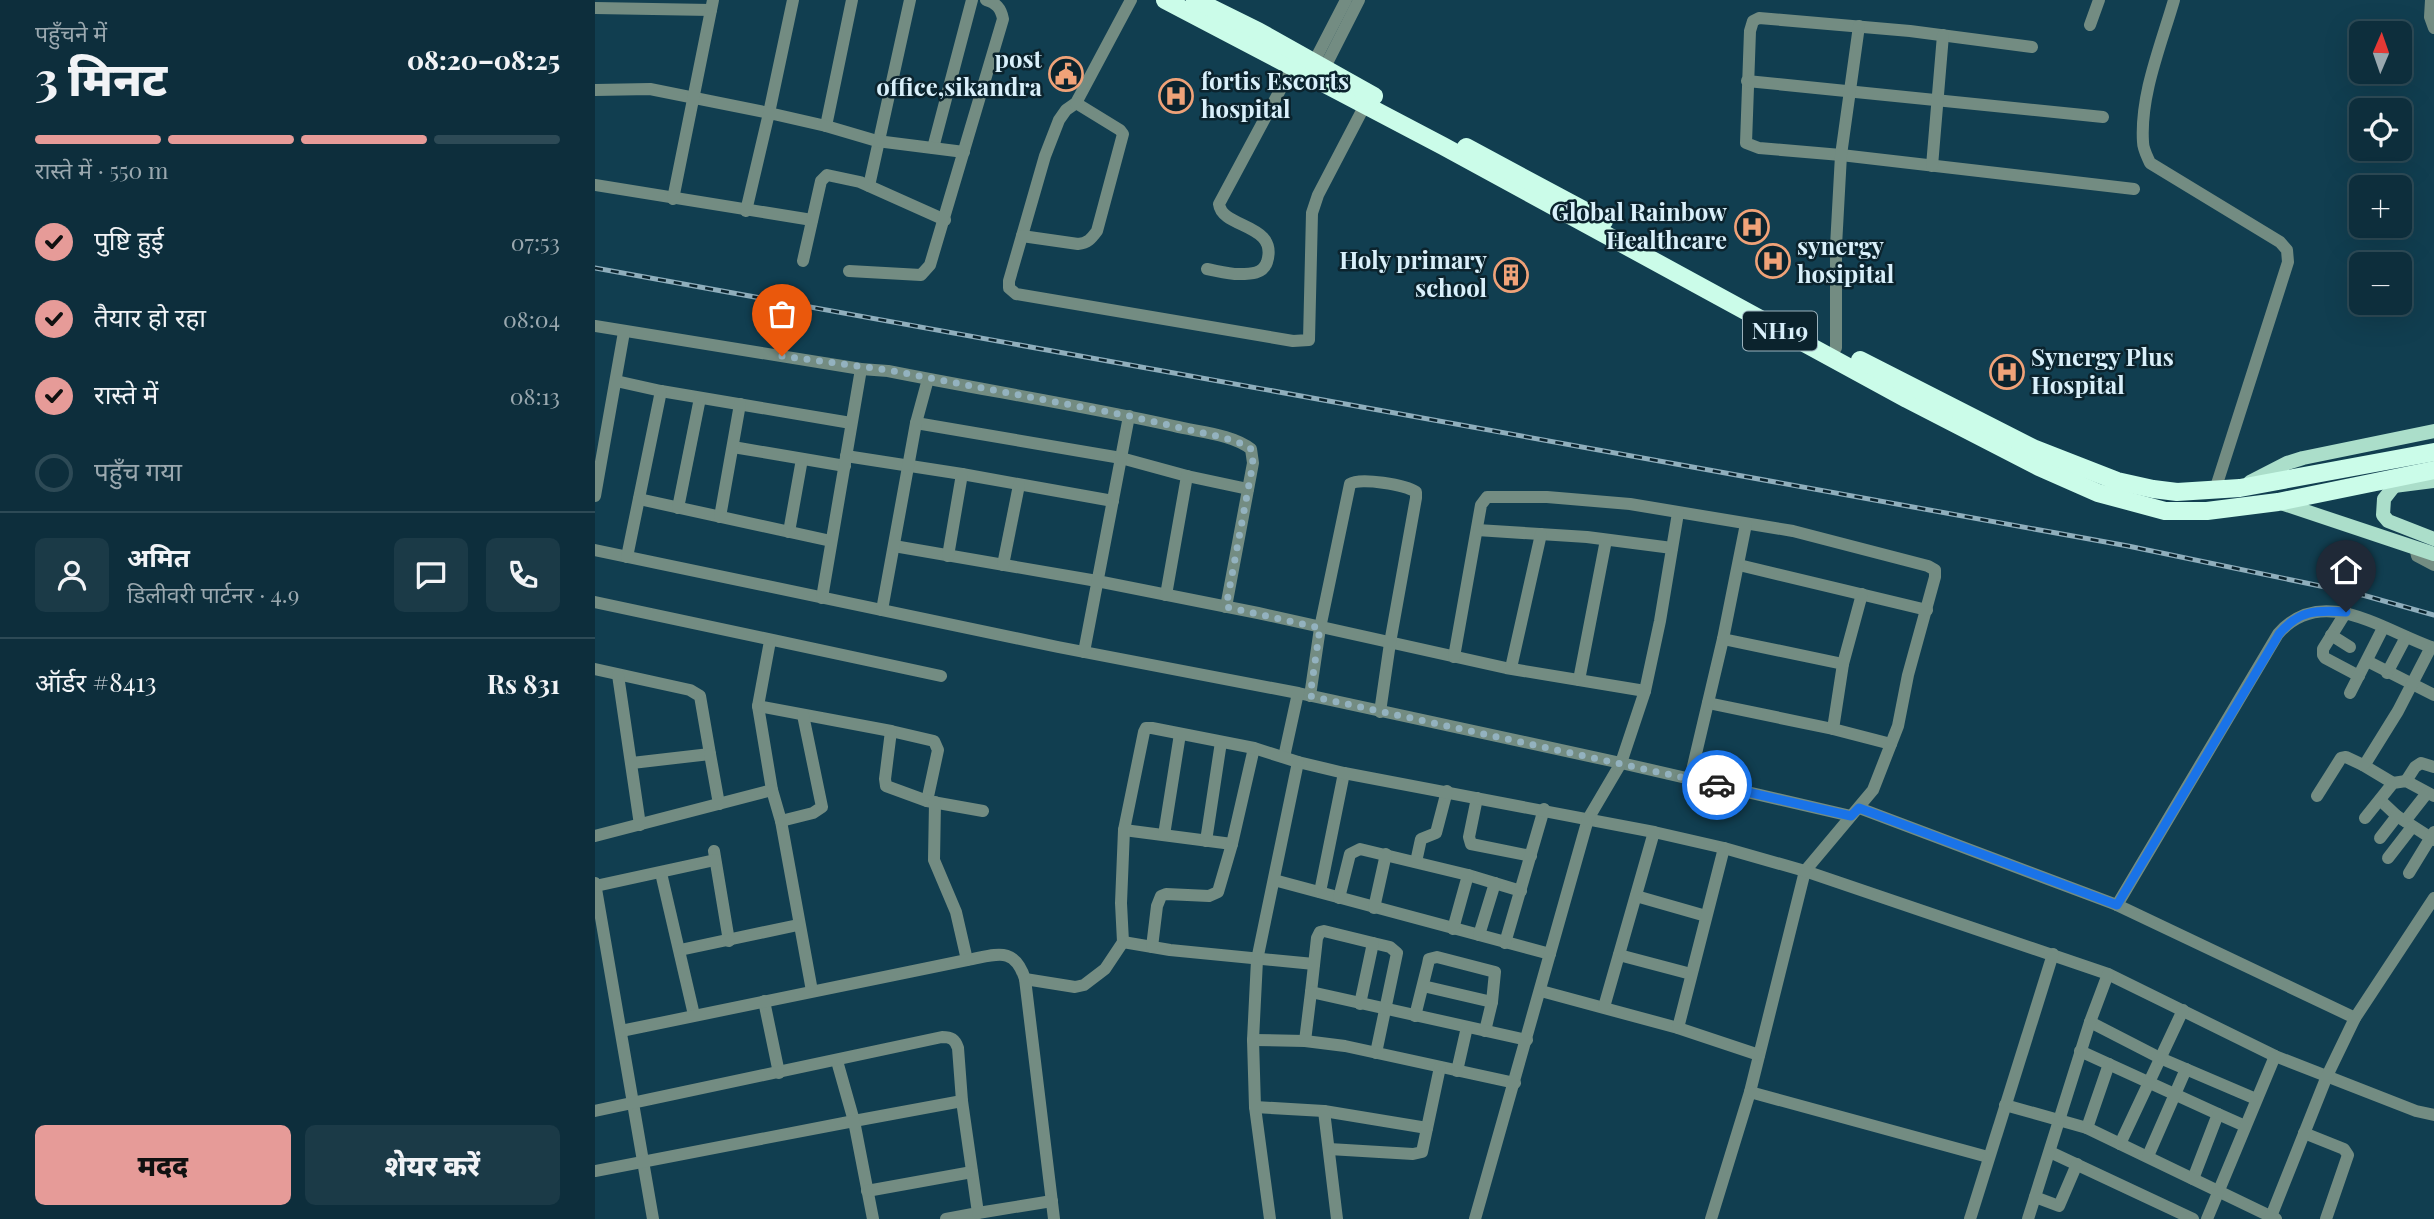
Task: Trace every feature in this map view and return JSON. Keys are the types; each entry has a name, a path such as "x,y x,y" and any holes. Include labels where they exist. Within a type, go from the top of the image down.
{"highway":[{"name":"NH19","path":"1165,0 1293,66 1752,314 1800,343 2039,467 2098,493 2165,511 2207,511 2278,502 2398,481 2434,470"},
{"name":"NH19","path":"1195,0 1258,31 1836,348 2035,449 2075,466 2117,481 2177,492 2239,488 2434,452"}],"main road":[{"path":"2239,488 2287,463 2303,458 2434,431"},
{"path":"2434,481 2398,481 2384,499 2383,515 2388,521 2434,538"},
{"path":"2278,502 2423,550"}],"street":[{"path":"746,211 793,0"},
{"path":"827,126 852,0"},
{"path":"869,186 910,0"},
{"path":"933,148 972,0"},
{"path":"849,271 921,275 930,265 1003,19 997,5 986,0"},
{"path":"1131,0 1076,103 1066,110 1059,120 1045,156 1009,281 1009,288 1016,293 1293,341 1309,340 1312,214 1318,195 1365,105"},
{"path":"1319,65 1346,0"},
{"path":"1319,65 1359,0"},
{"path":"2090,25 2099,0"},
{"path":"2174,0 2149,85 2144,118 2143,145 2150,163 2280,242 2287,250 2288,262 2215,490"},
{"path":"2431,0 2430,17 2434,27"},
{"path":"595,8 712,5 673,199"},
{"path":"2032,47 1859,26 1759,18 1753,21 1749,31 1745,143 1759,148 2134,189"},
{"path":"1836,348 1836,246 1841,155 1859,26"},
{"path":"1933,166 1943,35"},
{"path":"1207,269 1228,274 1256,273 1267,263 1268,252 1263,237 1223,213 1219,204 1293,66"},
{"path":"1747,80 2103,117"},
{"path":"595,90 650,89 827,126 877,141 964,152"},
{"path":"1022,236 1078,244 1091,239 1097,231 1123,135 1114,126 1076,103"},
{"path":"803,261 823,177 827,175 869,186 945,220"},
{"path":"595,185 812,220"},
{"path":"595,326 861,369 888,370 1129,416 1246,445 1253,454 1226,607"},
{"path":"596,489 624,332"},
{"path":"822,598 861,369"},
{"path":"882,610 916,424 928,379"},
{"path":"616,381 701,398 851,422"},
{"path":"627,557 661,391"},
{"path":"678,508 701,398"},
{"path":"720,517 740,404"},
{"path":"1084,652 1129,416"},
{"path":"916,424 1121,457 1187,476 1248,489"},
{"path":"733,447 803,459 909,465 1113,501"},
{"path":"789,532 803,459"},
{"path":"948,556 962,474"},
{"path":"1166,595 1187,476"},
{"path":"1285,757 1304,695 1320,628 1350,484 1360,480 1416,492 1380,712"},
{"path":"1003,565 1019,485"},
{"path":"1454,656 1483,499 1493,496 1630,504 1793,531 1932,567 1934,570 1935,577 1908,675 1898,726 1873,790 1805,871 1759,1055 1711,1219"},
{"path":"639,499 831,541"},
{"path":"1475,1219 1588,819 1621,762 1644,691 1660,621 1678,513"},
{"path":"1690,779 1723,639 1746,524"},
{"path":"1477,530 1672,548"},
{"path":"1511,668 1541,534"},
{"path":"1579,680 1605,540"},
{"path":"894,546 1097,581 1511,668 1644,691"},
{"path":"595,550 1304,695 1855,812 2117,905 2355,1018"},
{"path":"2423,550 2417,556 2434,565"},
{"path":"1738,565 1927,610"},
{"path":"1833,729 1843,664 1862,594"},
{"path":"595,603 941,676"},
{"path":"2346,612 2323,649 2325,658 2359,676"},
{"path":"2117,905 2279,634 2289,622 2302,614 2346,612 2433,648 2363,765"},
{"path":"2350,693 2383,628"},
{"path":"2331,635 2350,647"},
{"path":"2387,673 2406,637"},
{"path":"1723,639 1843,664"},
{"path":"770,641 758,706 812,991"},
{"path":"2367,662 2434,695"},
{"path":"595,669 696,692 702,701 719,804"},
{"path":"618,675 640,825"},
{"path":"1708,702 1891,744"},
{"path":"758,706 891,731 937,744 931,801 934,860 956,912 967,960"},
{"path":"781,821 813,813 822,807 803,715"},
{"path":"1025,979 1075,987 1084,985 1105,969 1123,942 1121,903 1124,830 1146,728 1254,748 1297,762 1345,773 1654,832 1805,871 2108,974 2276,1056 2416,1111 2434,1115"},
{"path":"891,731 885,779 887,786 931,801 983,811"},
{"path":"1164,835 1180,734"},
{"path":"1206,841 1221,742"},
{"path":"1152,947 1157,906 1161,896 1215,895 1220,888 1254,748"},
{"path":"632,762 710,754"},
{"path":"2318,796 2341,758 2346,757 2431,794 2404,821 2379,838"},
{"path":"1270,1219 1255,1107 1253,1040 1257,960 1297,762"},
{"path":"2365,818 2415,767 2421,763 2434,767"},
{"path":"1320,892 1345,773"},
{"path":"595,836 772,790"},
{"path":"1416,862 1421,839 1436,833 1447,791"},
{"path":"1477,798 1469,836 1471,844 1531,856"},
{"path":"2380,800 2404,821 2433,836 2409,873"},
{"path":"1506,943 1544,809"},
{"path":"2388,858 2404,821"},
{"path":"1124,830 1232,844"},
{"path":"1604,1007 1654,832"},
{"path":"1678,1028 1724,848"},
{"path":"1339,898 1350,854 1360,849 1468,875 1521,891"},
{"path":"1374,908 1386,854"},
{"path":"653,1219 595,885 661,873 714,856 729,941"},
{"path":"661,873 694,1015"},
{"path":"1453,929 1468,875"},
{"path":"1274,880 1549,954"},
{"path":"1479,935 1495,883"},
{"path":"1636,896 1706,916"},
{"path":"2005,1105 2087,1128 2272,1218 2327,1076 2355,1018 2434,898"},
{"path":"680,950 799,925"},
{"path":"1305,1041 1314,964 1320,932 1324,931 1390,947 1397,953 1376,1053"},
{"path":"1123,942 1257,960 1314,964"},
{"path":"1360,1004 1373,943"},
{"path":"1970,1219 2053,954"},
{"path":"621,1031 967,960 1006,955 1016,959 1025,979 1054,1219"},
{"path":"1619,955 1691,974"},
{"path":"1415,1016 1429,959 1448,959 1495,972 1493,1002 1485,1031"},
{"path":"595,968 609,966"},
{"path":"2028,1219 2080,1051 2108,974"},
{"path":"1423,986 1493,1002"},
{"path":"1541,991 1678,1028 1759,1055"},
{"path":"1311,992 1527,1040"},
{"path":"764,1001 779,1073"},
{"path":"2120,1144 2183,1010"},
{"path":"2090,1022 2160,1058 2256,1099"},
{"path":"1457,1071 1467,1027"},
{"path":"595,1111 950,1037 958,1048 978,1213"},
{"path":"1253,1040 1305,1041 1376,1053 1515,1083"},
{"path":"2080,1051 2245,1126"},
{"path":"2207,1219 2276,1056"},
{"path":"837,1061 853,1121 873,1219"},
{"path":"2087,1128 2109,1064"},
{"path":"1329,1149 1419,1154 1425,1145 1440,1067"},
{"path":"2148,1156 2186,1069"},
{"path":"1749,1092 1988,1157"},
{"path":"595,1171 963,1101"},
{"path":"1255,1107 1324,1111 1427,1128"},
{"path":"1324,1111 1337,1219"},
{"path":"2193,1179 2218,1114"},
{"path":"2304,1133 2344,1149 2348,1155 2326,1219"},
{"path":"2050,1152 2193,1219"},
{"path":"2035,1197 2059,1206 2077,1164"},
{"path":"867,1191 972,1172"},
{"path":"946,1219 1052,1201"}],"railway":[{"path":"595,268 2128,546 2359,594 2434,615"}],"way so far":[{"path":"782,356 861,369 888,370 1129,416 1246,445 1253,454 1253,463 1226,607 1320,628 1310,696 1717,785"}],"place":[{"name":"post office,sikandra","path":"1066,74"},
{"name":"fortis Escorts hospital","path":"1176,96"},
{"name":"Global Rainbow Healthcare","path":"1752,227"},
{"name":"synergy hosipital","path":"1773,261"},
{"name":"Holy primary school","path":"1511,275"},
{"name":"Synergy Plus Hospital","path":"2007,372"}],"route":[{"path":"1717,785 1851,816 1859,808 2117,905 2279,634 2289,622 2302,614 2346,612"}]}
